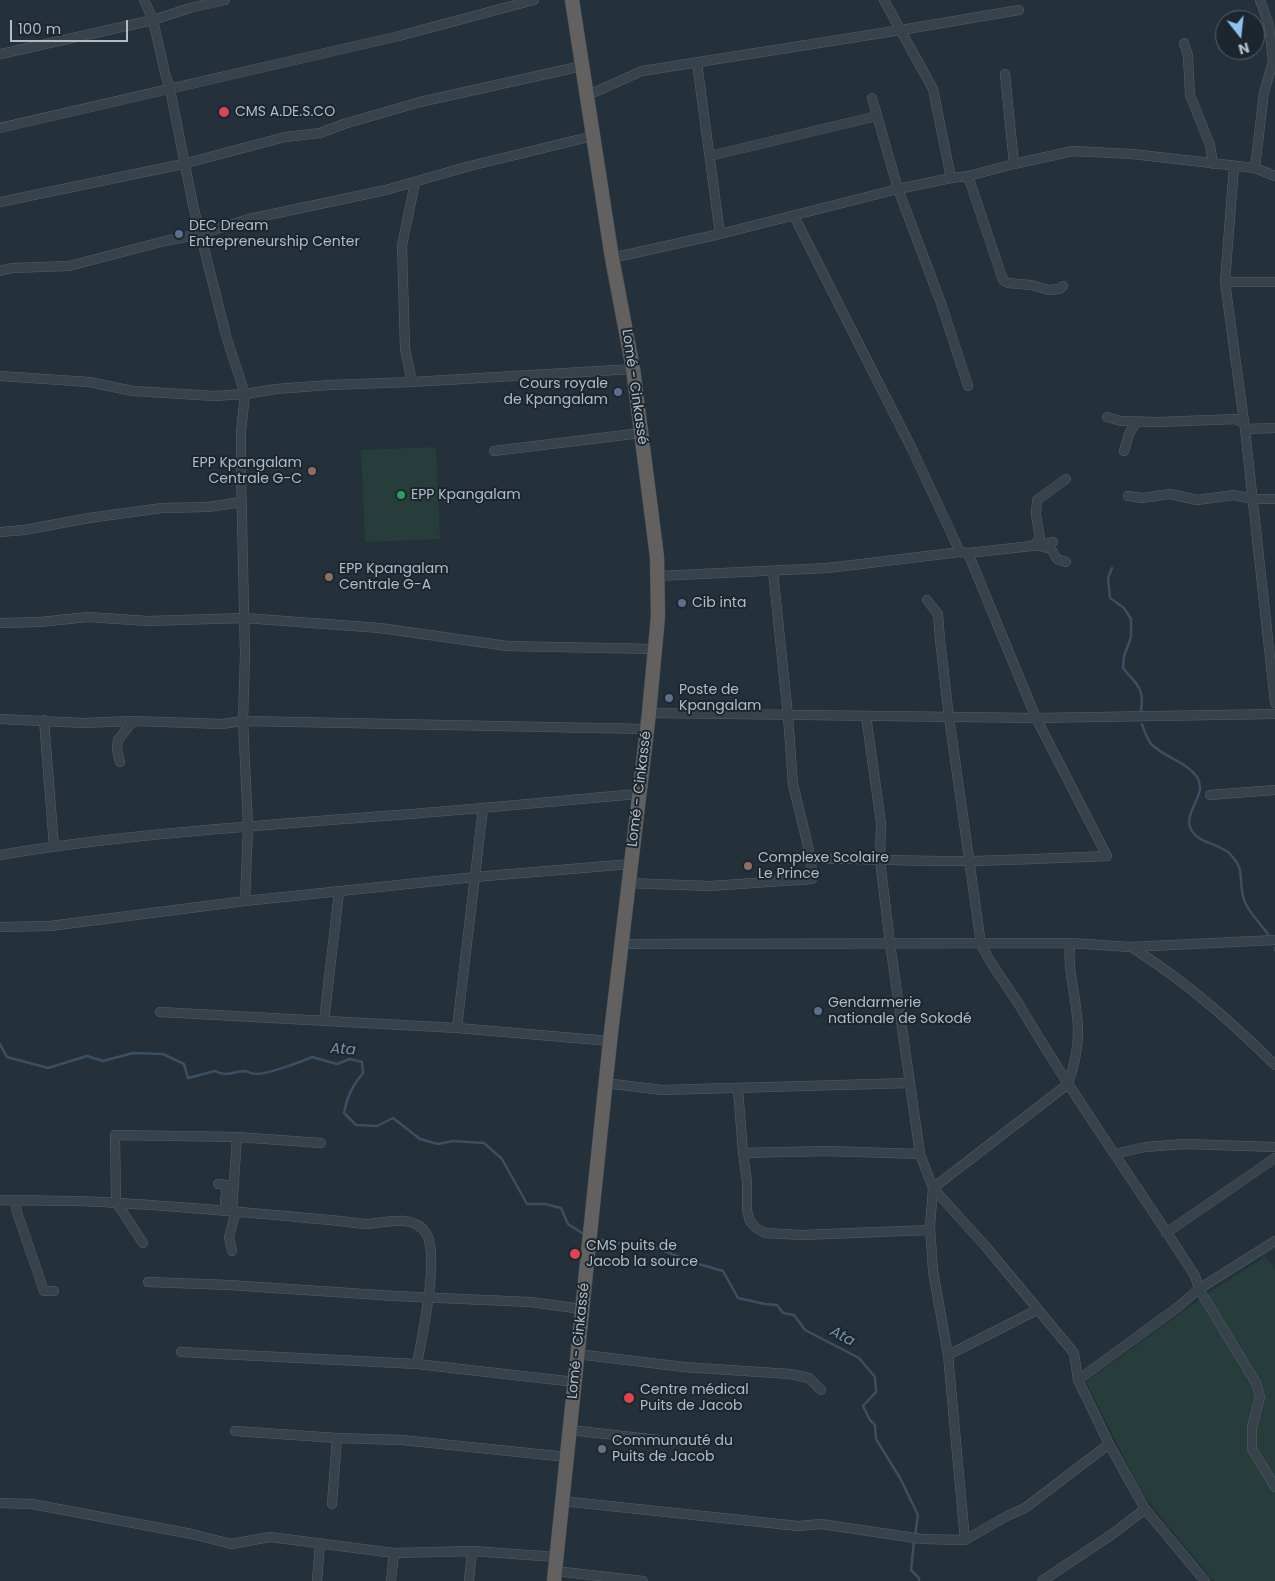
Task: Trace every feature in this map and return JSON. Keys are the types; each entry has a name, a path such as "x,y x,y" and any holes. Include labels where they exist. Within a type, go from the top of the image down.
{"highway":[{"name":"Lomé - Cinkassé","path":"555,1570 610,1041 648,729 655,649 658,576 633,369 612,258 572,0"}],"street":[{"path":"144,0 153,20 170,89 200,234 229,347 245,394 242,432 243,721 248,826 245,901"},
{"path":"0,54 153,20 190,8 225,0"},
{"path":"0,128 450,24 534,0"},
{"path":"884,0 933,89 951,178"},
{"path":"1255,168 1264,92 1273,62 1269,25 1260,0"},
{"path":"586,96 642,71 1019,10"},
{"path":"1184,43 1188,56 1190,95 1210,145 1214,164"},
{"path":"697,63 720,234"},
{"path":"0,202 184,164 285,137 320,133 420,102 582,66"},
{"path":"1005,74 1014,164"},
{"path":"872,98 898,189 968,386"},
{"path":"710,156 877,116"},
{"path":"0,271 12,268 69,266 165,241 200,234 249,219 415,182 466,167 593,136"},
{"path":"612,258 720,234 898,189 968,176 1073,151 1132,154 1255,168 1275,176"},
{"path":"1234,166 1225,282 1245,426 1275,703"},
{"path":"968,176 1003,280 1008,283 1030,285 1049,290 1060,289 1063,286"},
{"path":"412,382 406,349 402,245 415,182"},
{"path":"794,216 913,451 937,507 964,553 1036,718 1107,856 970,861 861,858 811,859"},
{"path":"1225,282 1275,282"},
{"path":"0,376 89,382 133,391 214,396 294,388 633,369"},
{"path":"1107,417 1121,421 1136,422 1236,419 1245,426 1275,428"},
{"path":"1124,451 1128,434 1136,422"},
{"path":"494,451 641,433"},
{"path":"1033,546 1040,538 1036,515 1037,500 1066,479"},
{"path":"1128,496 1142,498 1170,494 1197,500 1234,495 1253,499 1275,499"},
{"path":"0,532 24,530 89,518 162,508 208,507 242,502"},
{"path":"658,576 828,568 1033,546 1053,542"},
{"path":"1033,546 1051,549 1057,559 1066,562"},
{"path":"628,883 710,886 812,878 811,859 793,784 773,571"},
{"path":"927,600 938,614 949,717 981,944 994,970 1009,987 1068,1084 1195,1276 1199,1289 1256,1383 1260,1397 1252,1427 1252,1449 1275,1486"},
{"path":"0,623 40,622 88,617 148,620 244,618 380,628 507,646 655,649"},
{"path":"649,713 1036,718 1275,714"},
{"path":"866,716 881,823 880,860 890,942 920,1154 932,1188 930,1230 932,1271 948,1355 965,1540"},
{"path":"0,719 83,723 133,721 222,724 243,721 648,729"},
{"path":"44,720 54,846"},
{"path":"120,762 117,750 118,740 133,721"},
{"path":"1210,795 1275,790"},
{"path":"0,855 54,846 248,826 639,794"},
{"path":"457,1028 483,808"},
{"path":"0,927 50,926 245,901 475,877 631,864"},
{"path":"324,1021 339,892"},
{"path":"621,944 1070,943 1130,947 1275,940"},
{"path":"932,1188 1068,1084 1076,1064 1078,1031 1069,957 1070,943"},
{"path":"1130,947 1165,968 1190,988 1253,1043 1275,1065"},
{"path":"160,1012 457,1028 610,1041"},
{"path":"606,1082 662,1090 910,1083"},
{"path":"738,1089 747,1182 747,1211 750,1221 756,1228 765,1233 802,1235 930,1230"},
{"path":"143,1243 116,1202 115,1135 237,1137 320,1143"},
{"path":"232,1251 228,1236 233,1208 237,1137"},
{"path":"1115,1154 1145,1147 1185,1144 1275,1147"},
{"path":"743,1153 836,1151 920,1154"},
{"path":"1166,1233 1275,1158"},
{"path":"218,1184 227,1185 225,1202 233,1208"},
{"path":"932,1188 987,1248 1074,1353 1078,1380 1109,1444 1145,1510 1205,1581"},
{"path":"0,1200 116,1202 233,1208 365,1224 405,1220 417,1224 430,1241 432,1250 428,1298 417,1364"},
{"path":"15,1200 16,1212 44,1291 54,1290"},
{"path":"1078,1380 1178,1307 1199,1289 1275,1241"},
{"path":"148,1282 530,1302 582,1309"},
{"path":"948,1355 1037,1310"},
{"path":"181,1352 417,1364 574,1382"},
{"path":"577,1354 684,1367 790,1374 809,1378 821,1390"},
{"path":"570,1430 677,1442"},
{"path":"235,1431 337,1438 402,1440 567,1458"},
{"path":"332,1504 337,1438"},
{"path":"562,1501 798,1526 821,1524 922,1539 965,1540 1025,1508 1109,1444"},
{"path":"0,1503 32,1504 192,1534 231,1544 270,1537 394,1553 472,1551 555,1570 642,1581"},
{"path":"1042,1581 1145,1510"},
{"path":"317,1581 320,1543"},
{"path":"468,1581 472,1551"},
{"path":"391,1581 394,1553"}],"green space":[{"name":"EPP Kpangalam","path":"436,447 440,539 365,542 361,450"},
{"path":"1266,1256 1275,1270 1275,1581 1214,1581 1154,1509 1136,1481 1086,1382 1204,1296"}],"waterway":[{"path":"1112,568 1108,578 1110,598 1124,608 1131,619 1131,637 1124,656 1123,668 1140,691 1142,696 1141,710"},
{"path":"1142,724 1151,744 1187,767 1197,777 1200,789 1189,820 1190,827 1202,840 1225,850 1235,860 1241,874 1245,901 1250,911 1268,934"},
{"name":"Ata","path":"0,1044 7,1057 48,1068 87,1056 103,1061 133,1053 163,1054 184,1064 188,1078 215,1071 223,1074 241,1071 255,1074 268,1072 312,1057 337,1064 350,1059 362,1062 363,1073 350,1092 344,1113 356,1125 377,1126 393,1118 420,1139 438,1144 453,1141 484,1143 502,1159 527,1204 545,1204 561,1208 568,1224 582,1233"},
{"name":"Ata","path":"597,1239 654,1247 695,1263 723,1271 738,1298 777,1305 783,1313 794,1315 805,1330 859,1358 875,1377 876,1392 863,1406 870,1420 875,1425 876,1439 900,1478 918,1515 915,1536"},
{"name":"Ata","path":"914,1541 911,1570 919,1578 919,1581"}],"place":[{"name":"CMS A.DE.S.CO","path":"224,112"},
{"name":"DEC Dream Entrepreneurship Center","path":"179,234"},
{"name":"Cours royale de Kpangalam","path":"618,392"},
{"name":"EPP Kpangalam Centrale G-C","path":"312,471"},
{"name":"EPP Kpangalam","path":"401,495"},
{"name":"EPP Kpangalam Centrale G-A","path":"329,577"},
{"name":"Cib inta","path":"682,603"},
{"name":"Poste de Kpangalam","path":"669,698"},
{"name":"Complexe Scolaire Le Prince","path":"748,866"},
{"name":"Gendarmerie nationale de Sokodé","path":"818,1011"},
{"name":"CMS puits de Jacob la source","path":"575,1254"},
{"name":"Centre médical Puits de Jacob","path":"629,1398"},
{"name":"Communauté du Puits de Jacob","path":"602,1449"}]}
